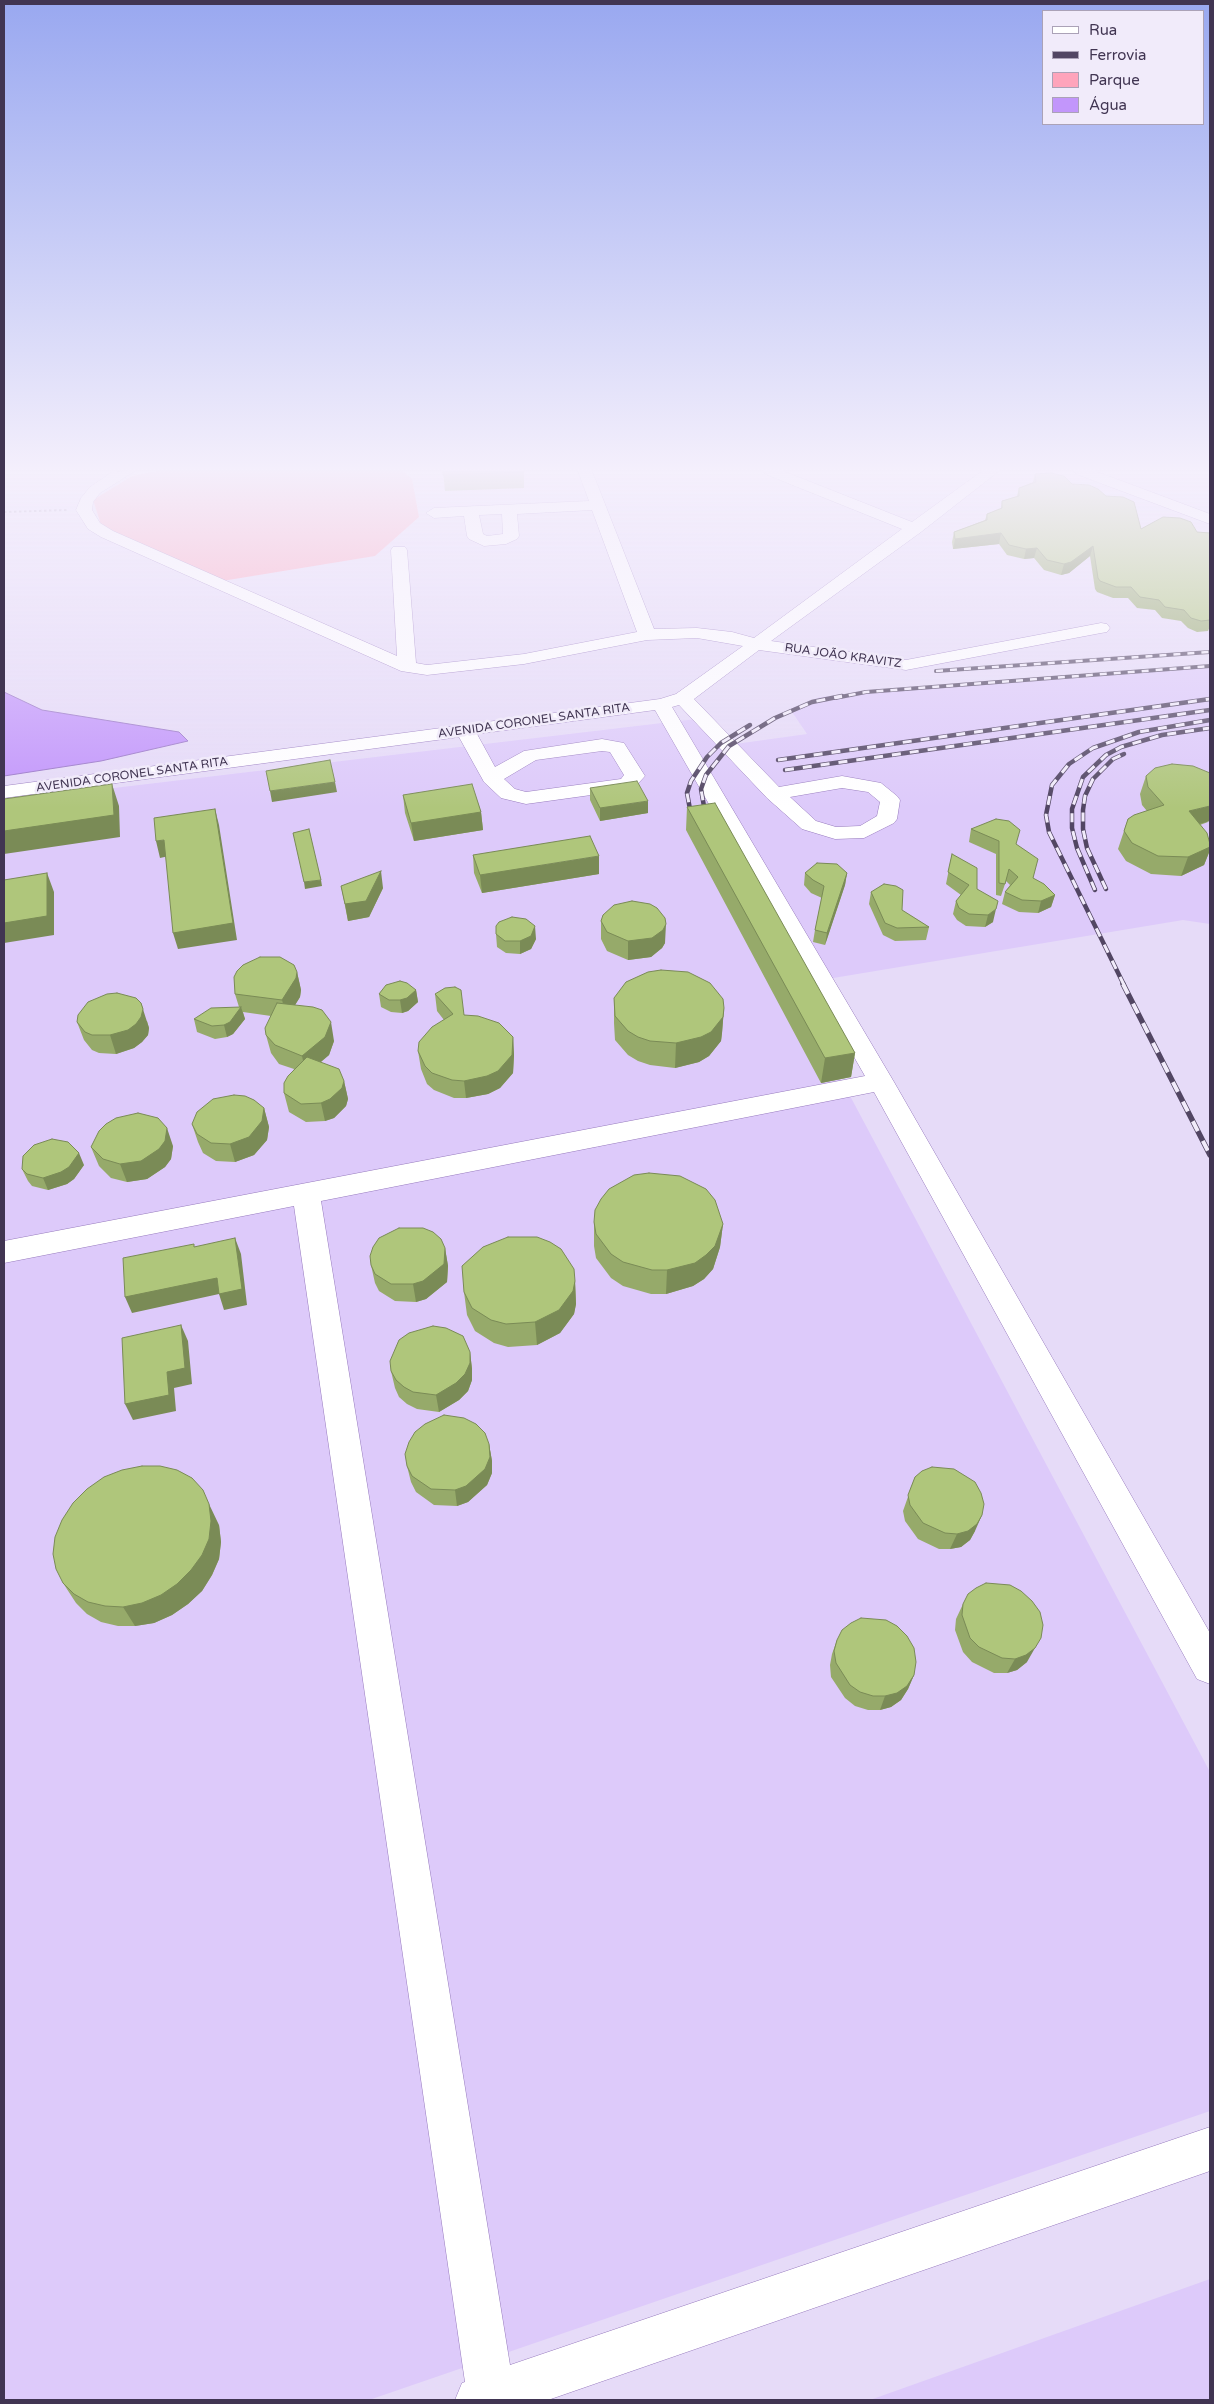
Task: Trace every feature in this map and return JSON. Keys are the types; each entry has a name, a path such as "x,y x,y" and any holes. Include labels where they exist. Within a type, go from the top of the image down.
{"street":[{"name":"RUA JOÃO KRAVITZ","path":"217,583 407,667 427,670 524,659 647,635 698,633 732,637 758,644 906,665 1101,628"},
{"path":"402,583 407,667"},
{"path":"627,583 647,635"},
{"name":"AVENIDA CORONEL SANTA RITA","path":"4,792 672,701 758,644 841,583"},
{"path":"672,701 733,751 774,794 809,825 834,833 864,832 888,819 890,800 874,787 842,782 774,794"},
{"path":"672,701 694,761 881,1082 1210,1667"},
{"path":"465,730 491,778 508,794 526,798 627,784 635,776 617,747 602,745 531,755 491,778"},
{"path":"694,761 733,751"},
{"path":"4,1252 881,1082"},
{"path":"306,1194 485,2398 1210,2149"}],"shaded area":[{"path":"1210,665 1210,924 1183,920 791,985 1210,1772 1210,2111 369,2400 4,2400 4,801 696,719 735,744 807,734 790,709 820,697"},
{"path":"1210,2279 1210,2400 870,2400"}],"water":[{"path":"4,692 42,710 179,732 188,741 101,761 4,776"}],"building":[{"path":"1106,583 1210,583 1210,620 1201,621 1191,618 1184,610 1165,607 1159,600 1140,597 1131,587 1116,587"},
{"path":"330,760 335,782 270,791 266,771"},
{"path":"1172,764 1193,766 1210,773 1210,806 1189,811 1207,833 1210,847 1188,857 1158,856 1132,843 1124,831 1128,819 1134,815 1164,805 1148,787 1146,776 1155,768"},
{"path":"637,781 648,801 600,808 590,788"},
{"path":"112,784 114,815 4,831 4,799"},
{"path":"472,784 481,812 411,823 403,795"},
{"path":"715,803 855,1053 825,1058 687,807"},
{"path":"215,809 233,923 173,933 164,840 156,841 154,818"},
{"path":"996,819 1009,821 1020,830 1016,844 1038,859 1033,878 1044,884 1055,895 1041,901 1022,900 1005,892 1018,877 1009,869 1005,884 999,883 999,841 971,829"},
{"path":"309,829 321,880 304,882 293,833"},
{"path":"590,836 599,856 480,875 473,855"},
{"path":"952,854 977,868 977,889 998,901 996,909 988,915 969,914 959,908 956,901 969,885 948,872"},
{"path":"817,863 837,864 847,873 827,933 815,930 824,886 805,873"},
{"path":"381,871 366,901 345,904 341,886"},
{"path":"47,873 47,916 4,923 4,880"},
{"path":"884,884 896,886 903,890 902,910 929,927 897,928 885,923 871,892"},
{"path":"632,901 650,904 657,908 665,918 666,924 663,930 652,938 628,941 607,932 601,921 603,915 614,905"},
{"path":"512,917 526,919 535,926 531,936 520,941 505,941 496,934 496,926 499,922"},
{"path":"260,957 280,957 294,965 297,972 296,978 282,1000 235,994 234,977 237,971 243,965"},
{"path":"661,970 688,972 710,983 723,999 723,1017 711,1032 701,1037 676,1043 650,1041 628,1031 615,1016 614,998 626,982 648,972"},
{"path":"400,981 407,983 416,990 407,998 400,1000 389,1000 379,994 386,985"},
{"path":"455,987 461,990 464,1015 478,1016 499,1023 513,1037 512,1055 498,1071 487,1076 464,1081 452,1080 432,1073 425,1066 418,1051 419,1042 432,1027 453,1014 435,994 445,988"},
{"path":"117,993 136,998 141,1003 143,1009 141,1017 136,1024 128,1030 110,1035 92,1035 85,1032 77,1022 78,1015 88,1002 107,994"},
{"path":"277,1003 313,1007 322,1010 331,1022 325,1037 302,1056 275,1045 266,1035 265,1028"},
{"path":"241,1007 230,1022 224,1025 212,1026 194,1019 211,1008"},
{"path":"307,1057 339,1069 344,1081 342,1088 330,1099 321,1103 301,1104 284,1093 284,1083 288,1076"},
{"path":"234,1095 245,1096 264,1108 262,1121 249,1137 230,1144 211,1143 197,1134 192,1124 197,1112 213,1099"},
{"path":"138,1113 158,1118 167,1128 165,1141 159,1149 141,1161 120,1164 103,1159 91,1147 99,1131 106,1124 116,1118"},
{"path":"52,1139 68,1142 79,1153 69,1167 61,1172 43,1178 27,1174 22,1169 23,1156 34,1145"},
{"path":"649,1173 680,1176 706,1189 715,1200 723,1224 715,1246 695,1263 667,1270 652,1270 623,1262 611,1254 596,1234 595,1210 609,1189 634,1175"},
{"path":"399,1228 423,1228 433,1232 441,1239 445,1248 444,1264 423,1281 413,1284 391,1284 375,1274 370,1256 373,1247 379,1238"},
{"path":"508,1237 537,1237 550,1242 561,1249 574,1269 575,1281 573,1291 559,1310 535,1322 506,1324 491,1320 472,1308 464,1292 462,1266 483,1247"},
{"path":"235,1238 242,1289 219,1294 217,1278 125,1297 123,1258 194,1244 194,1247"},
{"path":"181,1325 185,1368 167,1372 169,1395 125,1404 122,1338"},
{"path":"433,1326 446,1328 463,1336 470,1352 470,1363 465,1374 456,1383 436,1395 413,1392 404,1387 396,1380 391,1371 390,1361 399,1340 409,1333"},
{"path":"444,1415 464,1418 476,1424 485,1433 489,1444 490,1457 485,1469 466,1486 455,1490 431,1489 412,1476 407,1466 405,1454 415,1432 425,1424"},
{"path":"142,1466 160,1466 177,1470 192,1478 203,1490 209,1504 211,1521 209,1539 202,1555 191,1570 177,1584 161,1595 142,1603 123,1607 105,1606 88,1602 74,1594 63,1583 56,1569 53,1554 55,1537 62,1520 73,1503 87,1489 104,1477 122,1470"},
{"path":"932,1467 954,1469 975,1482 984,1504 982,1515 977,1524 968,1531 957,1534 945,1533 923,1523 910,1505 908,1495 915,1477 922,1471"},
{"path":"986,1583 1010,1585 1021,1591 1040,1612 1043,1625 1041,1638 1035,1648 1026,1655 1015,1659 1002,1658 979,1647 970,1638 962,1615 963,1604 968,1594"},
{"path":"861,1618 886,1620 897,1626 907,1636 914,1648 916,1662 914,1675 907,1686 897,1693 873,1696 860,1692 850,1685 836,1663 834,1651 842,1630"}],"railway":[{"path":"936,671 1210,652"},
{"path":"835,698 866,692 1210,666"},
{"path":"706,818 701,789 706,775 729,746 775,718 812,702 842,696"},
{"path":"778,760 1210,699"},
{"path":"785,770 1210,710"},
{"path":"1124,985 1049,832 1046,815 1052,785 1069,764 1093,748 1139,732 1210,720"},
{"path":"692,820 687,793 691,781 707,757 721,743 750,725"},
{"path":"1095,890 1077,848 1072,828 1072,809 1083,777 1106,755 1121,747 1162,735 1210,728"},
{"path":"1106,889 1087,848 1083,829 1083,810 1085,796 1093,779 1113,759 1124,754"},
{"path":"1123,984 1210,1155"}]}
